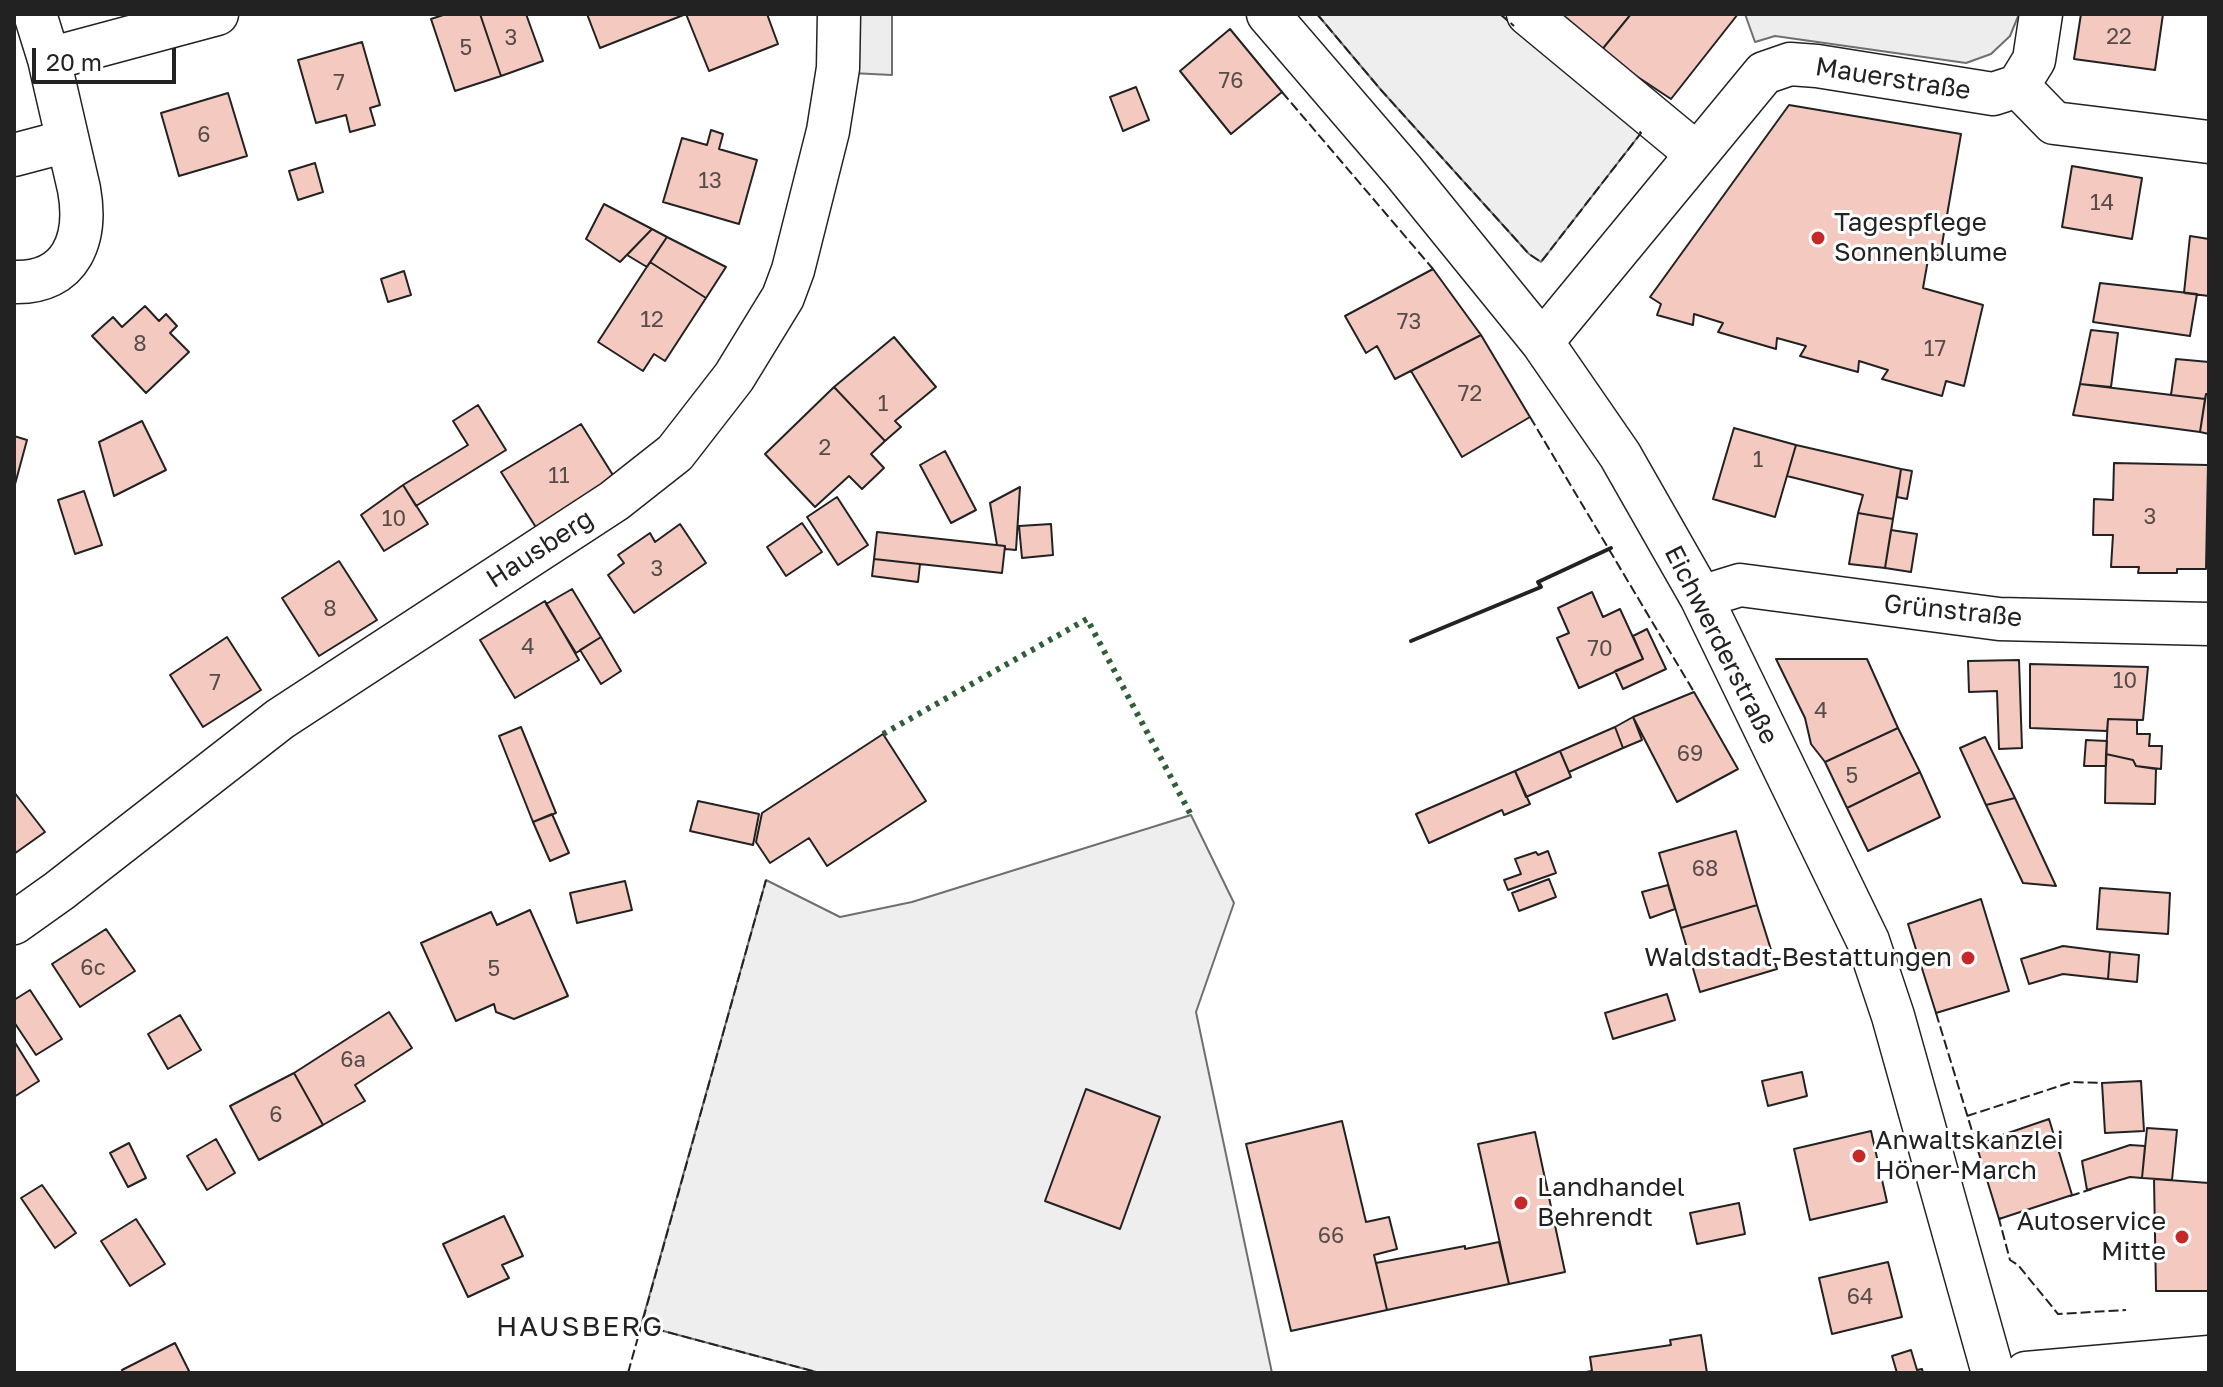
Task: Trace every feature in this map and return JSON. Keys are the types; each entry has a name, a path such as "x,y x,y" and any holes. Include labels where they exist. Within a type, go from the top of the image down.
{"street":[{"path":"14,282 28,282 47,276 63,265 76,249 82,230 83,211 49,59 35,14"},
{"path":"49,59 217,14"},
{"name":"Hausberg","path":"14,923 280,719 614,501 675,453 734,377 783,297 793,270 828,131 838,68 839,14"},
{"name":"Eichwerderstraße","path":"1268,14 1403,171 1542,342 1620,455 1701,597 1868,941 1893,1016 1993,1373"},
{"path":"1528,14 1697,154"},
{"path":"2041,14 2034,60 2018,86 2054,123 2209,142"},
{"name":"Mauerstraße","path":"1542,342 1764,73 1790,64 1993,94 2018,86"},
{"path":"14,155 67,141"},
{"name":"Grünstraße","path":"1701,597 1740,585 1999,619 2209,624"},
{"path":"2026,1373 2209,1357"}],"shaded area":[{"path":"853,14 892,14 892,75 851,73"},
{"path":"1317,14 1500,14 1641,133 1541,262 1529,254"},
{"path":"1745,14 2019,14 2010,36 1991,54 1966,63 1775,36 1755,42"},
{"path":"1191,815 1234,903 1196,1012 1272,1373 820,1373 641,1325 766,880 840,917 912,902"}],"building":[{"path":"446,14 480,14 501,76 455,91 431,19"},
{"path":"480,14 526,14 543,61 501,76"},
{"path":"587,14 686,14 600,48"},
{"path":"686,14 767,14 778,44 709,71"},
{"path":"1557,14 1631,14 1600,52"},
{"path":"1631,14 1738,14 1671,99 1600,52"},
{"path":"2081,14 2163,14 2155,70 2074,59"},
{"path":"1230,29 1282,92 1231,134 1180,71"},
{"path":"362,42 380,105 370,108 375,125 350,132 346,115 316,123 298,60"},
{"path":"1136,87 1149,120 1123,131 1110,97"},
{"path":"228,93 247,156 179,176 161,113"},
{"name":"Tagespflege Sonnenblume","path":"1789,105 1961,134 1940,256 1929,254 1923,288 1983,305 1964,386 1946,381 1942,396 1882,379 1888,370 1859,361 1858,372 1800,356 1806,346 1777,338 1776,349 1718,332 1723,323 1694,314 1693,325 1657,315 1661,304 1650,297"},
{"path":"711,130 723,134 719,149 757,160 739,224 663,202 682,138 707,145"},
{"path":"315,163 323,192 298,200 289,171"},
{"path":"2072,166 2142,178 2132,239 2062,227"},
{"path":"604,204 652,229 620,262 586,239"},
{"path":"652,229 667,237 647,267 627,255"},
{"path":"2190,236 2209,239 2209,296 2184,293"},
{"path":"667,237 726,267 706,298 650,262"},
{"path":"650,262 706,298 665,361 654,354 643,371 598,342"},
{"path":"1433,269 1481,335 1395,379 1377,346 1366,353 1345,316"},
{"path":"404,271 411,295 388,302 381,279"},
{"path":"2100,283 2197,294 2190,336 2093,322"},
{"path":"145,306 159,321 166,314 177,326 170,333 189,352 146,393 92,336 113,317 122,327"},
{"path":"2091,330 2118,333 2111,387 2080,384"},
{"path":"1481,335 1530,417 1462,457 1411,371"},
{"path":"894,337 936,387 895,421 901,427 885,441 834,387"},
{"path":"2176,359 2209,362 2209,394 2205,399 2171,395"},
{"path":"2080,384 2205,399 2200,432 2073,415"},
{"path":"834,387 885,441 871,454 884,468 862,489 849,476 815,507 765,454"},
{"path":"2206,394 2209,394 2209,434 2200,432"},
{"path":"478,405 506,450 416,506 403,485 468,445 453,421"},
{"path":"142,421 166,470 114,496 99,442"},
{"path":"581,424 616,480 537,529 501,472"},
{"path":"1734,428 1796,445 1775,517 1713,499"},
{"path":"14,436 27,440 14,488"},
{"path":"1796,445 1901,469 1893,519 1858,513 1863,495 1787,476"},
{"path":"945,451 976,510 951,523 920,465"},
{"path":"2114,463 2208,465 2206,569 2138,573 2139,567 2111,567 2113,535 2093,535 2094,499 2113,500"},
{"path":"1901,469 1912,471 1907,499 1897,497"},
{"path":"403,485 428,524 384,551 361,515"},
{"path":"1020,487 1016,550 1005,549 1005,546 997,545 990,503"},
{"path":"84,491 102,545 75,554 58,500"},
{"path":"837,497 868,545 838,565 807,517"},
{"path":"1858,513 1893,519 1885,568 1849,564"},
{"path":"802,523 822,552 786,576 767,547"},
{"path":"680,524 706,563 634,613 608,575 624,563 618,555 650,533 655,542"},
{"path":"1051,524 1053,555 1022,558 1019,526"},
{"path":"1891,530 1917,534 1911,572 1885,568"},
{"path":"877,532 1005,546 1002,573 874,559"},
{"path":"874,559 920,564 918,582 872,576"},
{"path":"339,561 377,620 319,656 282,598"},
{"path":"572,589 601,637 576,653 546,604"},
{"path":"1592,592 1603,617 1620,609 1643,659 1579,688 1557,638 1569,633 1558,608"},
{"path":"545,601 579,660 515,698 480,640"},
{"path":"1647,629 1666,669 1623,689 1615,671 1643,659 1633,636"},
{"path":"227,637 261,690 203,727 170,675"},
{"path":"601,637 621,671 601,684 580,650"},
{"path":"1776,659 1867,659 1898,728 1825,762 1811,744 1805,718"},
{"path":"2019,660 2022,748 1999,749 1997,691 1969,692 1968,661"},
{"path":"2030,664 2148,667 2143,720 2108,719 2107,731 2030,728"},
{"path":"1694,692 1738,769 1677,802 1633,717"},
{"path":"1633,717 1642,740 1623,748 1615,727"},
{"path":"2108,719 2137,720 2137,734 2150,734 2149,746 2162,746 2161,769 2136,766 2133,760 2106,754"},
{"path":"521,727 556,813 533,822 499,736"},
{"path":"1615,727 1623,748 1569,772 1560,751"},
{"path":"1898,728 1920,772 1847,808 1825,762"},
{"path":"883,734 926,801 827,866 809,838 770,863 756,842 762,813"},
{"path":"1985,737 2015,798 1986,805 1960,748"},
{"path":"2086,740 2107,741 2106,766 2084,766"},
{"path":"1560,751 1571,777 1526,797 1515,771"},
{"path":"2106,754 2133,760 2136,766 2156,769 2155,804 2105,803"},
{"path":"1515,771 1530,804 1504,815 1502,810 1429,843 1416,814"},
{"path":"1920,772 1940,817 1868,851 1847,808"},
{"path":"14,792 45,832 14,854"},
{"path":"2015,798 2056,886 2023,883 1986,805"},
{"path":"698,801 759,814 753,845 690,831"},
{"path":"552,814 569,853 550,861 533,822"},
{"path":"1736,831 1757,905 1681,928 1659,853"},
{"path":"1548,851 1556,873 1508,890 1504,880 1521,874 1515,859"},
{"path":"1549,879 1556,897 1519,911 1512,893"},
{"path":"625,881 632,910 577,923 570,893"},
{"path":"1668,885 1675,909 1650,918 1642,892"},
{"path":"2100,888 2170,893 2168,934 2097,929"},
{"path":"1981,899 2009,991 1936,1013 1908,924"},
{"path":"1757,905 1777,969 1700,992 1681,928"},
{"path":"530,910 568,996 514,1019 496,1012 494,1004 456,1021 421,943 491,912 497,925"},
{"path":"106,929 135,971 80,1007 52,964"},
{"path":"2063,946 2110,952 2108,979 2063,974 2029,984 2021,959"},
{"path":"2110,952 2139,955 2137,982 2108,979"},
{"path":"30,990 62,1039 36,1055 14,1022 14,1000"},
{"path":"1667,994 1675,1020 1613,1039 1605,1013"},
{"path":"389,1012 412,1048 355,1085 365,1101 323,1125 294,1073"},
{"path":"180,1015 201,1050 168,1069 148,1034"},
{"path":"14,1041 39,1081 14,1097"},
{"path":"1802,1072 1807,1096 1768,1106 1762,1081"},
{"path":"294,1073 323,1125 259,1160 230,1106"},
{"path":"2141,1081 2144,1131 2105,1133 2102,1083"},
{"path":"1086,1089 1160,1117 1120,1229 1045,1201"},
{"path":"2049,1119 2072,1195 1999,1219 1976,1144"},
{"path":"1342,1121 1366,1222 1389,1217 1397,1249 1374,1255 1387,1310 1291,1331 1246,1144"},
{"path":"2147,1128 2177,1130 2172,1180 2142,1178"},
{"path":"1871,1131 1887,1202 1810,1220 1794,1149"},
{"path":"1535,1132 1565,1272 1509,1284 1478,1144"},
{"path":"216,1139 235,1173 207,1190 187,1156"},
{"path":"129,1143 146,1178 128,1187 110,1153"},
{"path":"2130,1145 2145,1146 2142,1178 2130,1177 2087,1190 2082,1161"},
{"name":"Autoservice Mitte","path":"2154,1179 2209,1183 2209,1291 2156,1291"},
{"path":"42,1185 76,1233 55,1248 21,1198"},
{"path":"1739,1203 1745,1234 1697,1244 1690,1213"},
{"path":"504,1216 523,1256 502,1265 509,1278 468,1297 443,1244"},
{"path":"136,1219 165,1264 130,1286 101,1241"},
{"path":"1499,1242 1509,1284 1387,1310 1376,1263"},
{"path":"1888,1262 1902,1317 1832,1334 1819,1278"},
{"path":"1701,1335 1707,1373 1580,1373 1592,1371 1590,1357 1671,1345 1670,1340"},
{"path":"175,1343 190,1373 123,1373 122,1370"},
{"path":"1911,1350 1917,1370 1922,1369 1923,1373 1897,1373 1892,1356"}],"hedge":[{"path":"883,734 1087,619 1191,815"}],"fence":[{"path":"1317,14 1529,254 1541,262 1641,133 1639,131"},
{"path":"1500,14 1514,26"},
{"path":"1282,92 1433,269"},
{"path":"1530,417 1694,692"},
{"path":"628,1373 766,880"},
{"path":"1936,1013 1976,1144"},
{"path":"1967,1116 2072,1082 2102,1083"},
{"path":"2070,1196 2092,1189"},
{"path":"2001,1218 2010,1260 2018,1265 2058,1314 2126,1310"},
{"path":"641,1325 820,1373"}],"wall":[{"path":"1411,641 1541,587 1538,582 1611,548"}],"place":[{"name":"Tagespflege Sonnenblume","path":"1818,238"},
{"name":"Waldstadt-Bestattungen","path":"1968,958"},
{"name":"Anwaltskanzlei Höner-March","path":"1859,1156"},
{"name":"Landhandel Behrendt","path":"1521,1203"},
{"name":"Autoservice Mitte","path":"2182,1237"}],"district":[{"name":"HAUSBERG","path":"580,1327"}]}
